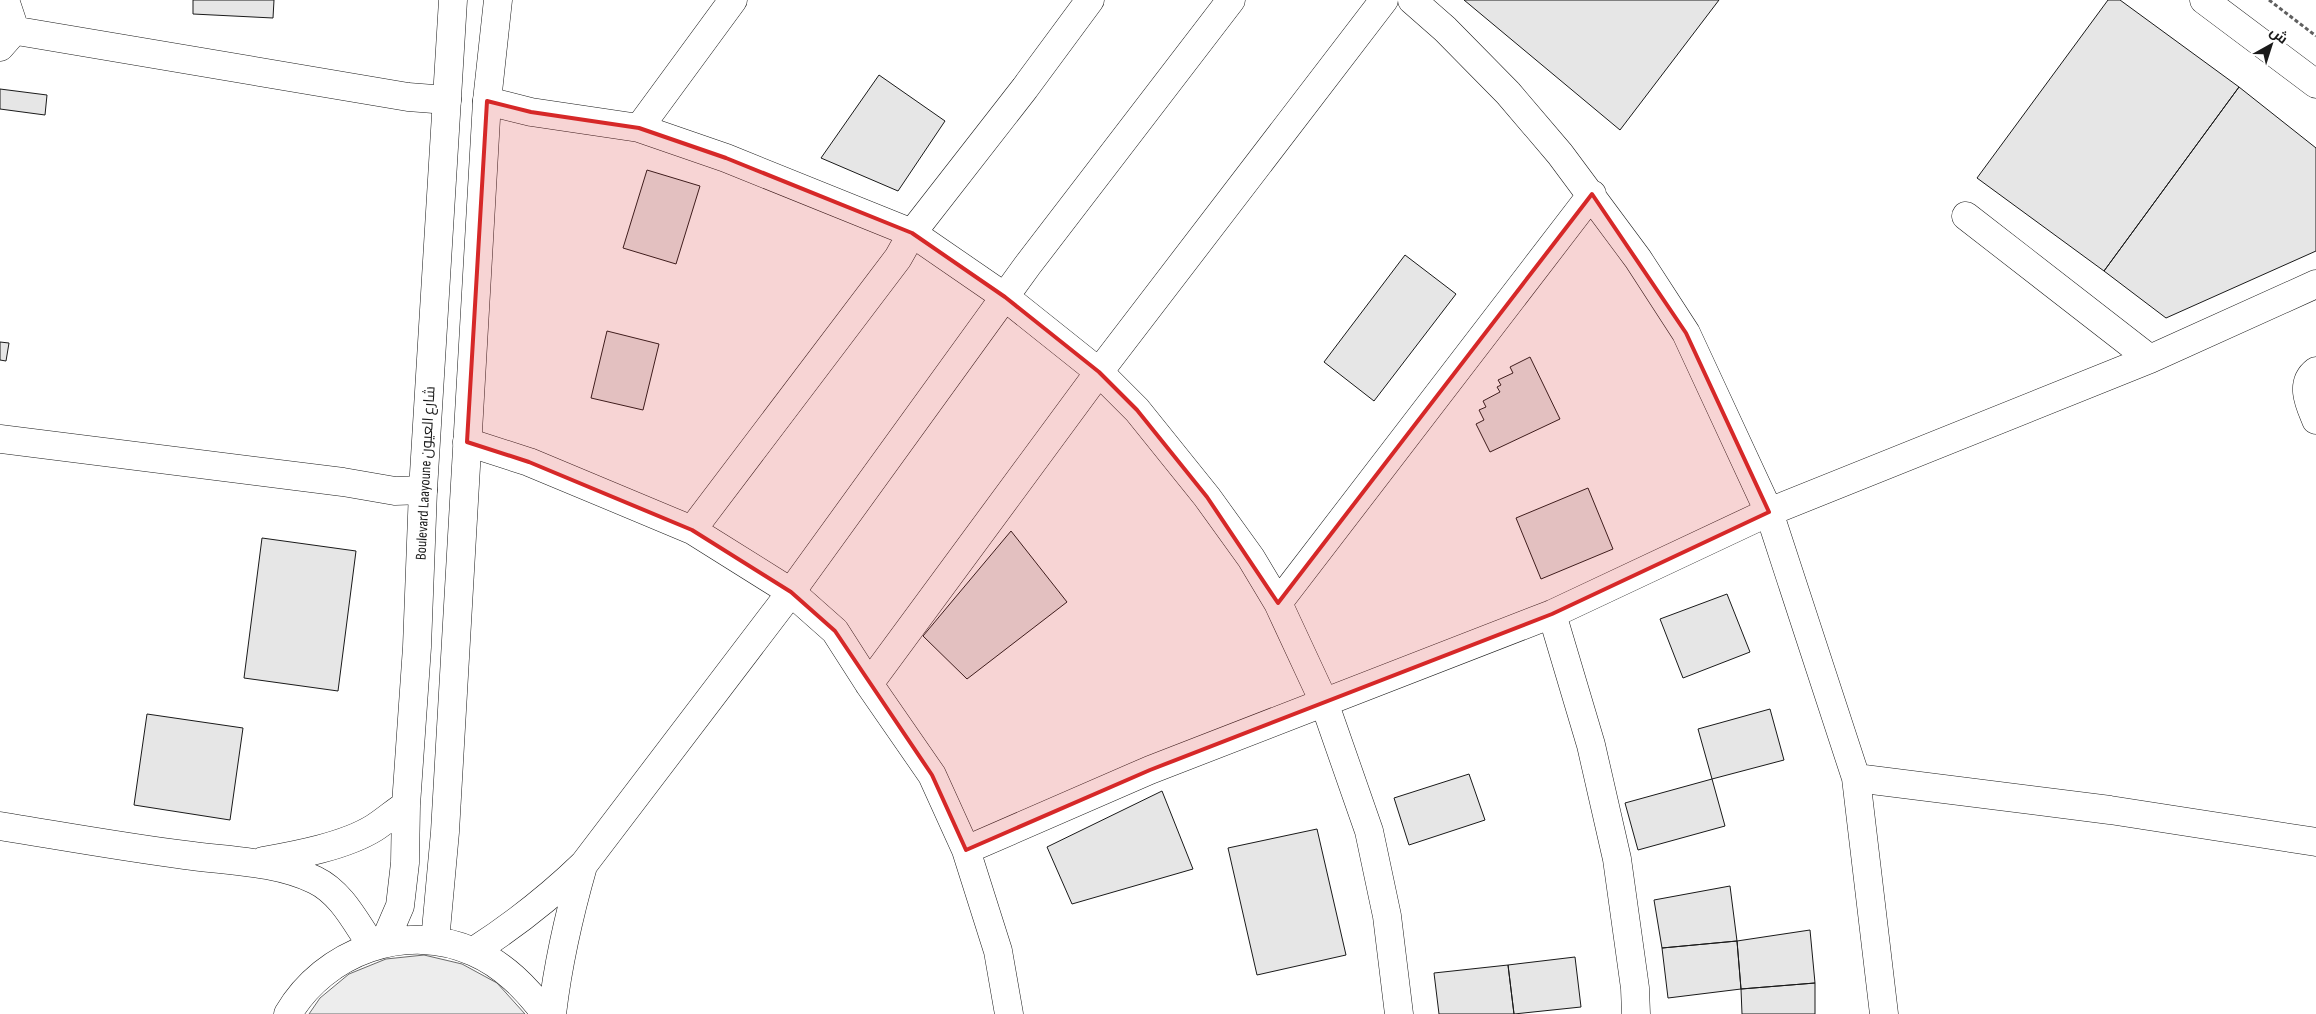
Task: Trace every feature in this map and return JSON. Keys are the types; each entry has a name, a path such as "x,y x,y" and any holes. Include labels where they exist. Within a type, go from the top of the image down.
{"street":[{"path":"4,0 5,35 408,97 447,100"},
{"name":"Boulevard Laayoune شارع العيون","path":"378,945 400,906 405,863 406,805 417,646 423,490 453,0"},
{"path":"435,941 445,832 487,101 498,0"},
{"path":"639,128 733,0"},
{"path":"692,530 898,258 912,233 1025,88 1090,0"},
{"path":"474,951 513,926 550,897 584,864 791,592 1005,297 1231,0"},
{"path":"869,684 1099,372 1384,0"},
{"path":"1412,0 1445,29 1508,93 1592,194 1638,259 1686,333 1769,512 1856,778 1884,1014"},
{"path":"2204,0 2316,84"},
{"path":"487,101 531,112 639,128 726,158 912,233 1005,297 1099,372 1137,410 1207,497 1251,558 1278,602 1324,702 1368,831 1387,916 1399,1014"},
{"path":"1278,602 1592,194"},
{"path":"1966,216 2150,359"},
{"path":"966,850 1150,770 1552,614 1769,512 2150,359 2316,284"},
{"path":"2316,372 2311,375 2306,394 2316,420"},
{"path":"0,439 344,482 395,491 423,490"},
{"path":"467,442 529,462 692,530 791,592 835,631 932,775 966,850 998,951 1009,1014"},
{"path":"1552,614 1591,745 1617,859 1635,988 1636,1014"},
{"path":"1856,778 2110,810 2316,842"},
{"path":"252,863 323,848 347,840 374,829 406,805"},
{"path":"0,826 184,855 252,863 297,873 317,881 335,894 378,945"},
{"path":"552,1014 557,968 566,924 584,864"},
{"path":"288,1014 299,995 332,965 378,945 435,941 474,951 500,966 528,990 546,1014"}],"path":[{"path":"2269,0 2316,36"}],"highlighted area":[{"path":"487,101 531,112 639,128 726,158 912,233 1005,297 1099,372 1137,410 1207,497 1278,603 1592,194 1686,333 1769,512 1552,614 1150,770 966,850 932,775 835,631 791,592 692,530 529,462 467,442"}],"shaded area":[{"path":"424,955 462,964 497,983 525,1014 309,1014 320,998 349,974 386,959"}],"building":[{"path":"193,0 274,0 273,18 193,14"},
{"path":"1464,0 1719,0 1620,130"},
{"path":"2108,0 2120,0 2239,87 2104,271 1977,178"},
{"path":"879,75 945,121 898,191 821,158"},
{"path":"2239,87 2316,148 2316,251 2166,318 2104,271"},
{"path":"0,89 47,95 45,115 0,109"},
{"path":"647,170 700,186 676,264 623,248"},
{"path":"1405,255 1456,294 1374,401 1324,362"},
{"path":"607,331 659,344 643,410 591,398"},
{"path":"0,342 9,343 6,361 0,360"},
{"path":"1530,357 1560,419 1490,452 1476,424 1484,420 1479,410 1486,407 1483,401 1500,392 1497,387 1501,385 1498,380 1513,373 1510,367"},
{"path":"1588,488 1613,549 1541,579 1516,518"},
{"path":"1011,531 1067,602 967,679 923,636"},
{"path":"262,538 356,551 338,691 244,678"},
{"path":"1727,594 1750,652 1683,678 1660,619"},
{"path":"1770,709 1784,760 1712,779 1698,729"},
{"path":"147,714 243,728 230,820 134,805"},
{"path":"1469,774 1485,820 1409,845 1394,798"},
{"path":"1712,779 1725,826 1638,850 1625,803"},
{"path":"1162,791 1193,869 1072,904 1047,847"},
{"path":"1317,829 1346,955 1257,975 1228,848"},
{"path":"1730,886 1737,941 1662,948 1654,900"},
{"path":"1810,930 1815,983 1741,989 1737,941"},
{"path":"1737,941 1741,989 1668,998 1662,948"},
{"path":"1575,957 1581,1007 1514,1014 1508,965"},
{"path":"1508,965 1514,1014 1439,1014 1434,973"},
{"path":"1815,983 1815,1014 1742,1014 1741,989"}]}
